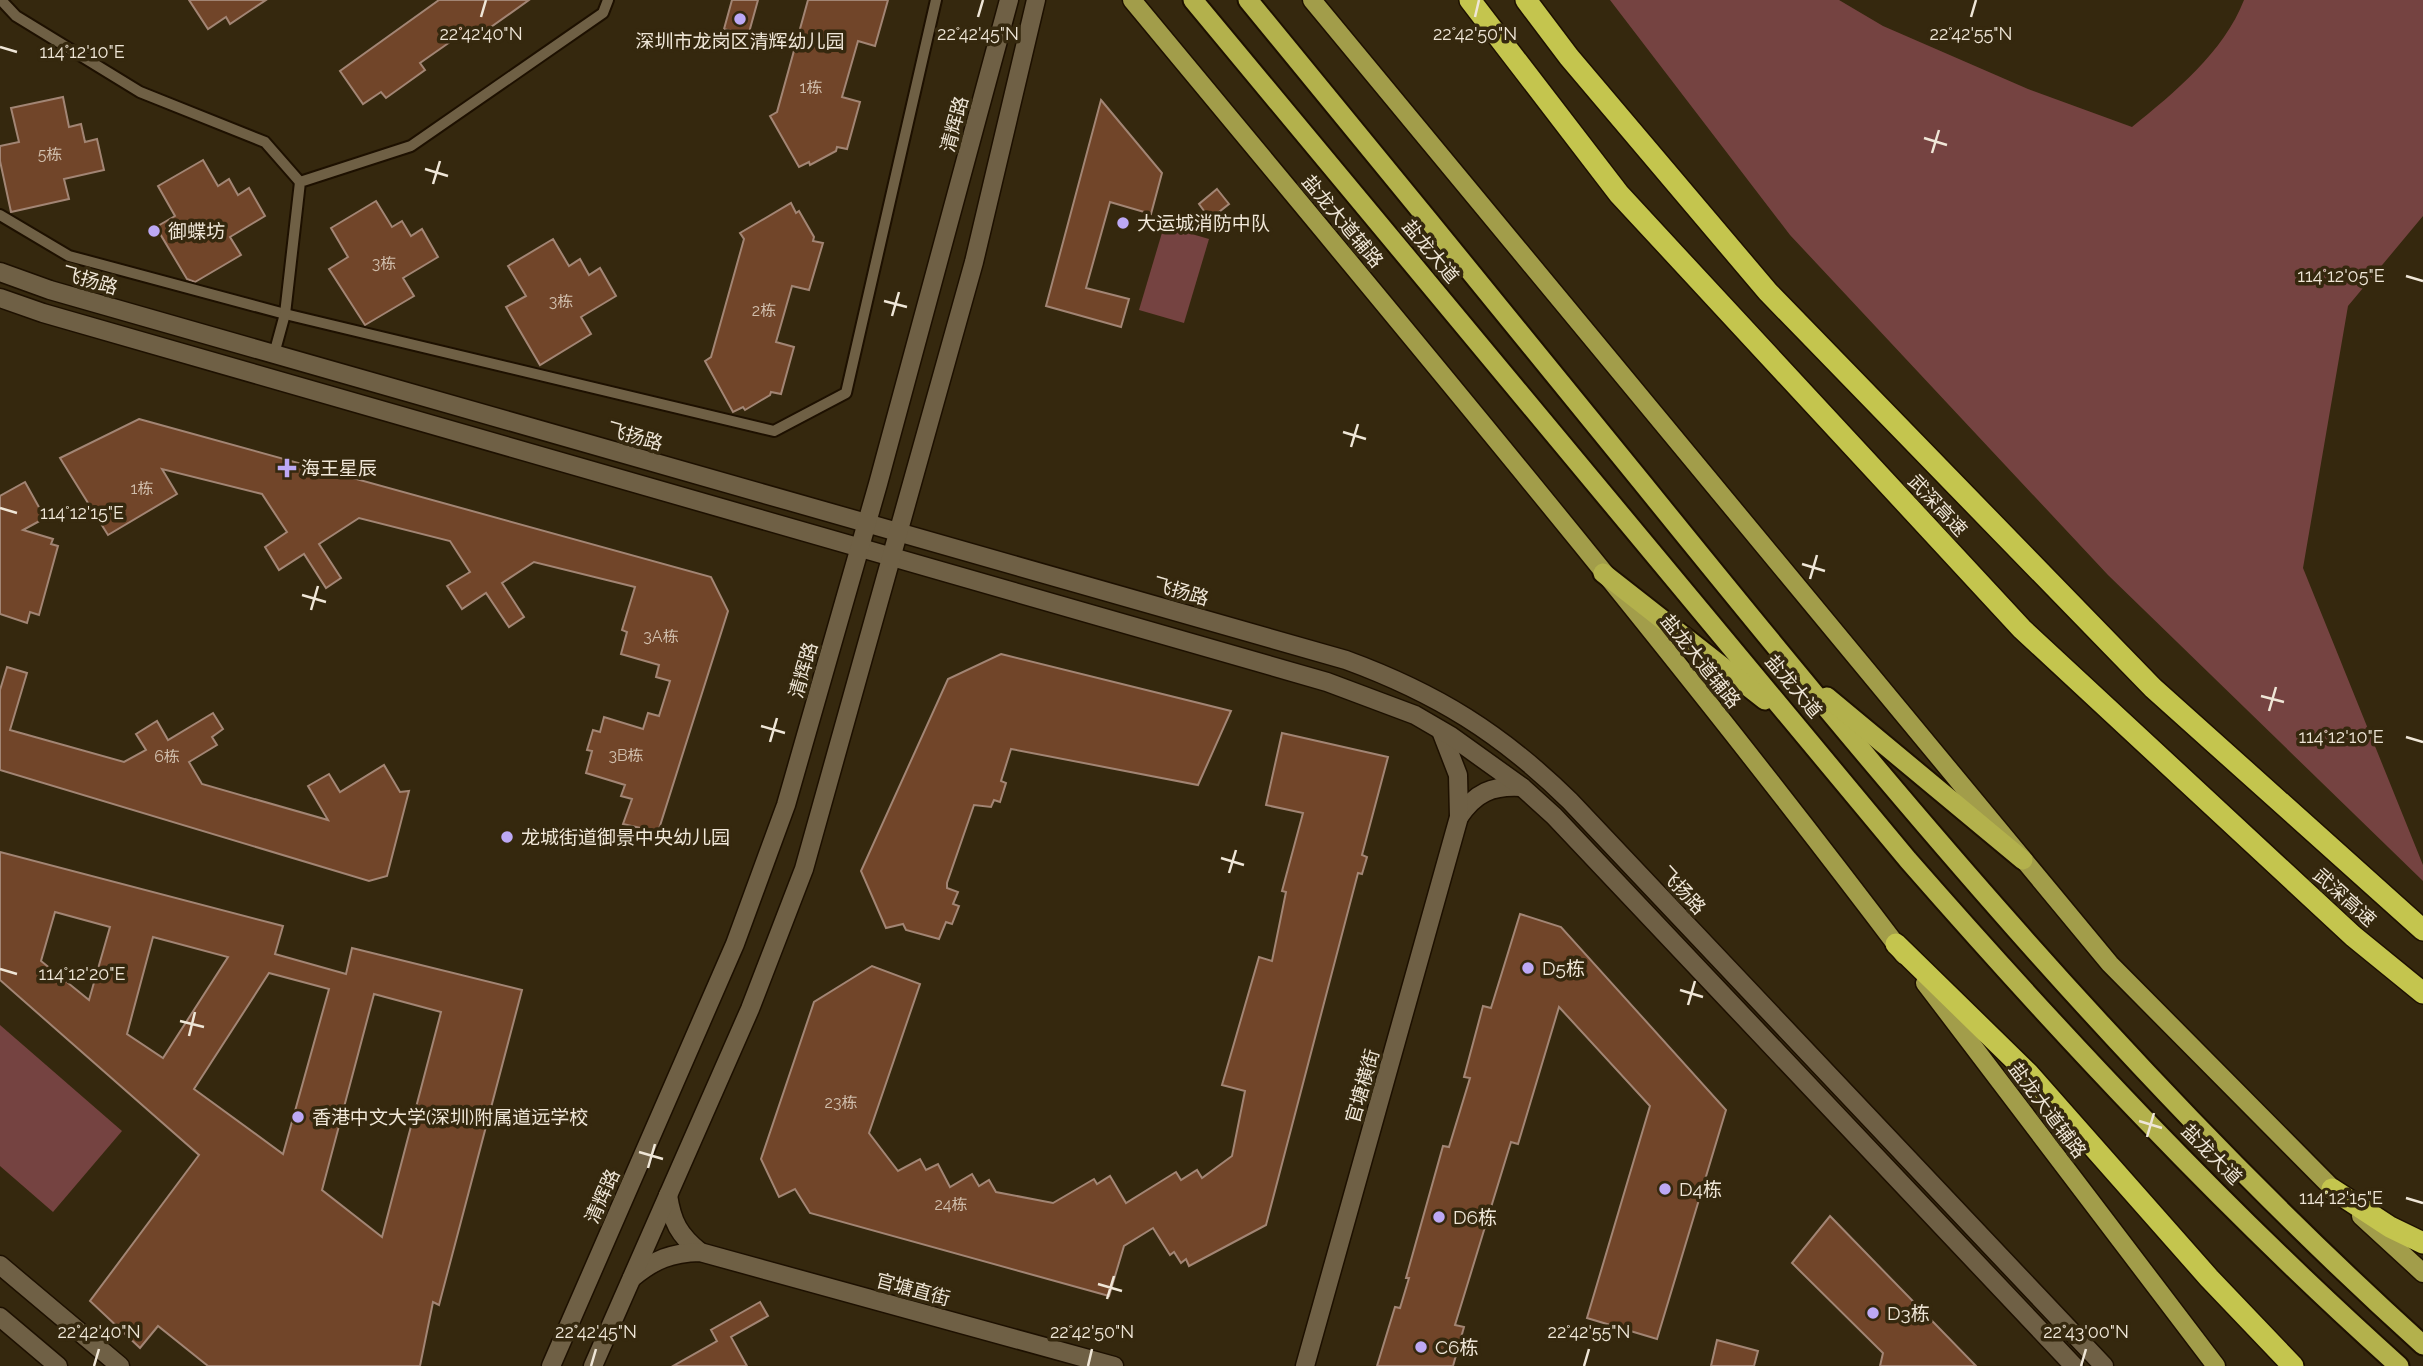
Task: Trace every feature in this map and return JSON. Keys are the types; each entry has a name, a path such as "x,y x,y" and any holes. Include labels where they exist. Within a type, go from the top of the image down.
{"highway":[{"name":"盐龙大道","path":"1194,0 1917,870 2063,1034 2267,1241 2399,1366"},
{"name":"盐龙大道","path":"1248,0 1930,835 2111,1037 2326,1256 2423,1345"},
{"name":"武深高速","path":"1470,0 1619,194 2022,629 2353,936 2423,993"},
{"name":"武深高速","path":"1526,0 1569,57 1768,292 2153,688 2423,930"},
{"path":"1604,573 1797,726"},
{"path":"1789,665 2022,860"},
{"path":"1896,944 2028,1073 2209,1278 2293,1366"},
{"path":"2332,1189 2390,1227 2423,1243"}],"main road":[{"name":"盐龙大道辅路","path":"1132,0 1604,573 1810,830 2216,1366"},
{"path":"1312,0 2110,964 2332,1189 2423,1273"}],"street":[{"name":"清辉路","path":"551,1366 764,871 786,805 859,548 1009,0"},
{"path":"593,1366 754,997 804,869 974,262 1036,0"},
{"name":"飞扬路","path":"0,272 50,290 1346,660 1417,688 1481,725 1515,749 1570,801 2104,1366"},
{"path":"0,298 1327,682 1402,710 1441,731 1522,787 1554,816 2074,1366"},
{"name":"官塘横街","path":"1305,1366 1459,817 1458,775 1441,731"},
{"name":"官塘横街","path":"1459,817 1470,801 1486,790 1522,787"},
{"name":"官塘直街","path":"668,1195 672,1220 682,1237 701,1252"},
{"name":"官塘直街","path":"632,1278 653,1260 676,1252 701,1252 1114,1366"},
{"path":"0,1265 120,1366"},
{"path":"0,1317 58,1366"}],"lane":[{"path":"1,0 16,16 140,92 265,142 300,181 285,314 274,354"},
{"path":"300,181 411,146 603,13 608,0"},
{"path":"0,215 69,256 285,314 774,431 846,393 936,0"}],"shaded area":[{"path":"1610,0 1839,0 1883,26 2028,89 2132,127 2181,86 2211,54 2235,19 2244,0 2423,0 2423,216 2348,306 2303,568 2423,865 2423,881 2108,575 1790,235"},
{"path":"1164,226 1209,239 1184,323 1139,310"},
{"path":"0,1025 122,1131 53,1212 0,1166"}],"building":[{"path":"189,0 266,0 230,24 226,17 208,29"},
{"path":"439,0 529,0 467,44 460,35 420,63 425,70 386,98 381,92 363,104 340,71"},
{"name":"深圳市龙岗区清辉幼儿园","path":"732,0 758,0 748,36 724,29"},
{"path":"808,0 888,0 875,46 858,41 842,97 860,102 847,149 837,147 836,151 810,165 809,162 799,167 770,116 777,112"},
{"path":"63,97 69,127 81,124 85,142 97,139 104,170 64,179 69,199 11,212 0,161 0,146 19,142 11,108"},
{"path":"1101,100 1162,173 1151,214 1110,202 1086,288 1129,299 1121,327 1046,306"},
{"path":"203,160 218,186 229,179 238,195 249,188 265,216 230,237 241,255 195,282 187,279 156,227 175,216 158,186"},
{"path":"1217,189 1229,204 1210,219 1199,204"},
{"path":"376,201 392,227 402,221 411,236 422,229 438,257 403,278 414,296 365,325 329,269 348,257 331,228"},
{"path":"791,203 796,213 799,211 814,237 813,241 823,243 809,290 792,286 776,342 794,347 781,394 771,392 745,410 743,407 733,412 705,361 711,357 744,239 740,233"},
{"path":"553,239 569,266 580,259 589,275 600,268 616,296 581,317 591,334 540,365 506,307 526,296 508,266"},
{"path":"139,419 711,577 728,611 658,832 623,824 632,799 621,796 625,785 586,773 592,751 587,750 593,730 600,732 604,717 643,729 648,713 659,716 670,681 656,677 659,665 621,654 627,632 622,630 635,587 534,562 502,583 524,617 509,627 486,593 462,609 447,586 470,572 450,541 359,518 319,544 341,578 326,588 304,554 279,570 265,547 287,532 262,494 162,469 177,494 108,535 60,458"},
{"path":"25,482 45,518 23,530 53,539 51,544 58,546 39,615 30,612 27,623 0,614 0,496"},
{"path":"1001,654 1231,711 1198,785 1011,749 1001,781 1006,783 1000,802 994,800 991,807 974,805 947,883 947,888 958,892 953,904 959,906 952,924 946,922 939,939 906,930 903,924 886,928 861,871 948,679"},
{"path":"7,667 27,673 10,730 124,762 146,750 136,734 157,721 168,740 213,713 223,729 212,737 217,745 189,762 202,784 328,820 308,786 329,774 340,792 384,765 400,792 409,791 387,876 369,881 0,770 0,690"},
{"path":"1282,733 1388,757 1362,855 1367,857 1362,874 1358,873 1266,1225 1189,1266 1186,1259 1181,1263 1174,1252 1170,1255 1153,1228 1124,1246 1109,1296 810,1213 795,1189 779,1197 761,1159 814,1002 872,966 920,984 869,1133 898,1171 920,1159 926,1170 938,1164 950,1187 972,1174 979,1186 989,1180 996,1192 1053,1203 1094,1179 1097,1184 1110,1176 1126,1203 1176,1172 1181,1180 1197,1170 1202,1178 1232,1156 1245,1091 1222,1085 1259,957 1272,961 1286,892 1282,891 1303,813 1266,805"},
{"path":"0,852 283,926 275,954 346,974 352,948 522,990 439,1305 433,1302 420,1366 208,1366 158,1326 140,1348 90,1301 199,1155 0,980","holes":["55,912 110,927 89,1000 41,961","153,937 228,957 163,1058 127,1034","269,973 329,989 283,1154 194,1089","374,994 441,1012 382,1237 322,1190"]},
{"path":"1520,914 1561,927 1726,1110 1657,1339 1587,1318 1650,1106 1559,1007 1518,1144 1511,1142 1455,1325 1464,1327 1453,1366 1377,1366 1395,1307 1400,1308 1409,1278 1406,1278 1443,1146 1449,1147 1470,1078 1464,1077 1483,1006 1491,1008"},
{"path":"1830,1216 1976,1366 1880,1366 1883,1353 1792,1263"},
{"path":"760,1302 768,1316 731,1337 747,1366 673,1366 717,1341 711,1330"},
{"path":"1717,1340 1758,1351 1754,1366 1711,1366"}],"place":[{"name":"深圳市龙岗区清辉幼儿园","path":"740,19"},
{"name":"大运城消防中队","path":"1123,223"},
{"name":"御蝶坊","path":"154,231"},
{"name":"海王星辰","path":"287,468"},
{"name":"龙城街道御景中央幼儿园","path":"507,837"},
{"name":"D5栋","path":"1528,968"},
{"name":"香港中文大学(深圳)附属道远学校","path":"298,1117"},
{"name":"D4栋","path":"1665,1189"},
{"name":"D6栋","path":"1439,1217"},
{"name":"D3栋","path":"1873,1313"},
{"name":"C6栋","path":"1421,1347"}]}
